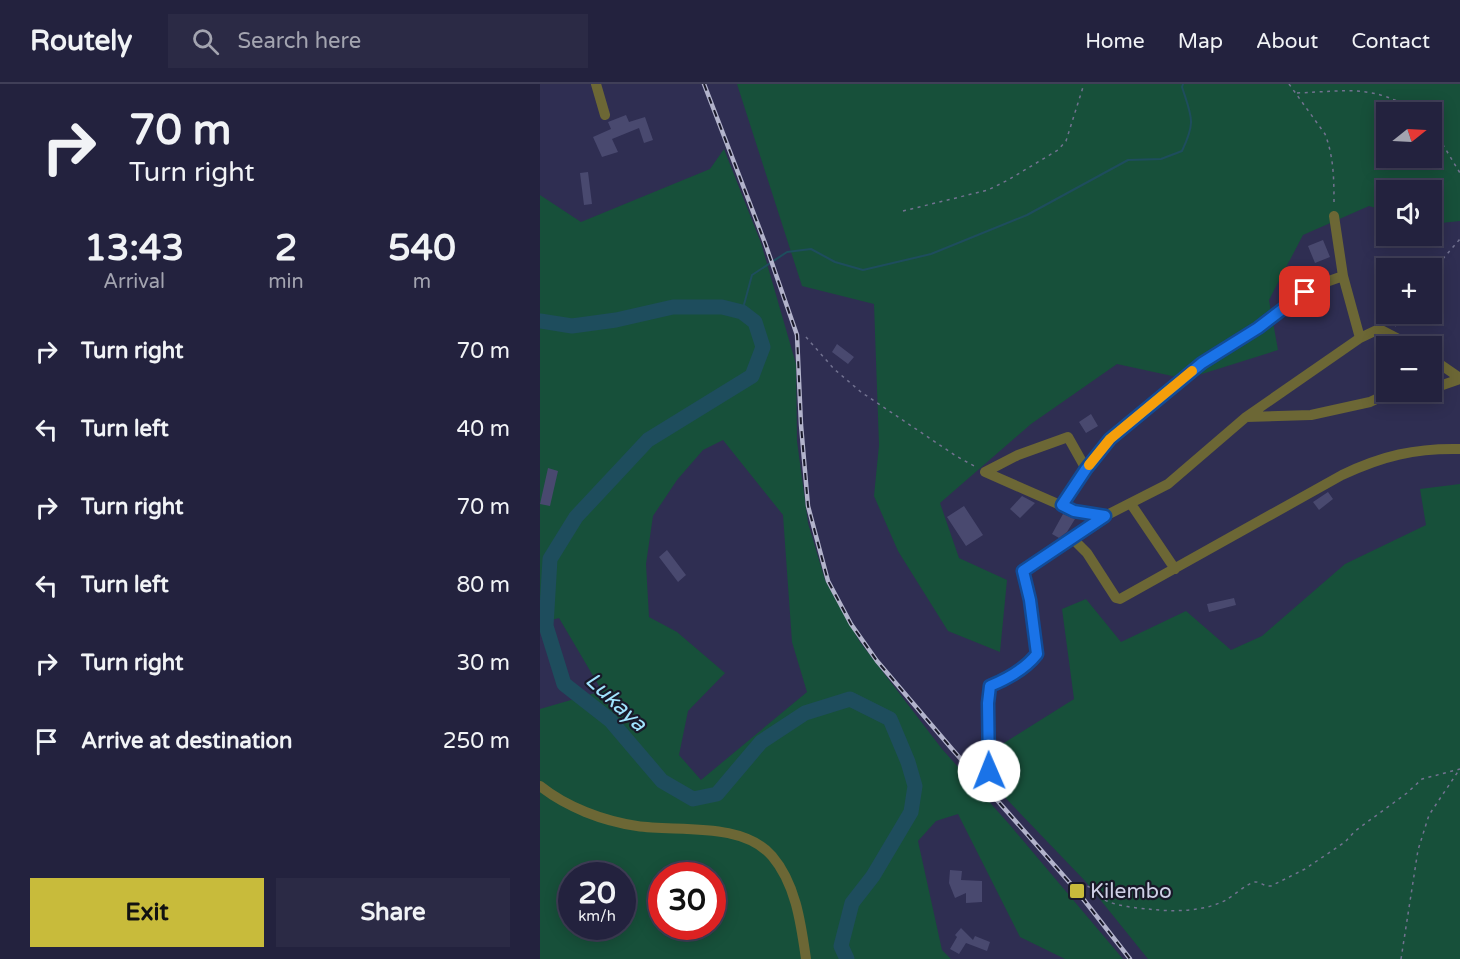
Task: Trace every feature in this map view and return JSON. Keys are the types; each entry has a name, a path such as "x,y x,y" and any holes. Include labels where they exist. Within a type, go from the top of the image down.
{"street":[{"path":"596,84 605,115"},
{"path":"1334,216 1343,276 1360,338"},
{"path":"1062,505 1110,439 1202,363 1258,328 1305,292 1343,276"},
{"path":"989,771 990,686 1005,680 1033,660 1037,654 1030,600 1023,571 1105,516 1168,484 1246,417 1360,338 1379,329 1394,336"},
{"path":"1442,366 1460,378"},
{"path":"1442,385 1460,378"},
{"path":"1246,417 1311,415 1376,399"},
{"path":"985,472 1018,455 1068,437 1086,469"},
{"path":"1072,538 1087,553 1116,598 1120,599 1369,462 1414,450 1460,449"},
{"path":"985,472 1074,511 1105,516"},
{"path":"1131,504 1175,569"},
{"path":"540,786 556,798 608,819 636,826 699,829 742,837 758,844 772,855 788,880 798,910 806,959"}],"path":[{"path":"903,211 988,190 1058,150 1066,141 1084,84"},
{"path":"1289,84 1328,141 1334,170 1334,216"},
{"path":"1296,93 1357,88 1382,92 1404,102"},
{"path":"1442,143 1460,173"},
{"path":"1442,261 1460,238"},
{"path":"1388,333 1398,324"},
{"path":"806,338 834,369 861,392 956,456 985,472"},
{"path":"1080,885 1092,887 1108,901 1151,910 1200,909 1218,904 1250,883 1258,882 1267,887 1271,886 1305,869 1346,842 1355,831 1407,793 1422,779 1460,769"},
{"path":"1401,959 1418,850 1429,815 1460,769"}],"green space":[{"path":"737,84 1460,84 1460,221 1442,223 1442,180 1376,180 1376,208 1369,206 1303,235 1269,300 1278,350 1186,379 1117,364 1031,424 940,503 959,558 1007,580 1000,652 948,631 898,551 874,496 879,445 874,304 802,286"},
{"path":"724,149 761,243 796,364 797,441 808,523 825,580 860,642 942,749 1123,959 1065,959 1020,937 958,814 936,821 918,841 942,950 951,959 540,959 540,709 602,691 559,618 540,623 540,195 581,222 710,169","holes":["723,440 783,515 792,642 807,692 701,780 679,755 688,711 725,673 677,632 649,617 646,564 653,516 677,480 703,450"]},
{"path":"1460,484 1460,959 1148,959 1086,882 972,763 1074,699 1062,609 1086,599 1121,642 1186,611 1231,650 1262,636 1345,564 1426,525 1420,489"}],"building":[{"path":"626,115 629,122 645,117 653,140 644,143 639,128 612,139 618,152 602,157 593,137 611,129 608,122"},
{"path":"588,172 592,204 584,205 580,173"},
{"path":"1323,240 1330,257 1315,263 1308,246"},
{"path":"837,344 854,357 848,364 832,352"},
{"path":"1091,414 1098,426 1086,433 1079,422"},
{"path":"548,468 558,471 550,506 540,504"},
{"path":"1328,492 1333,499 1319,510 1313,502"},
{"path":"1022,496 1035,503 1020,518 1010,509"},
{"path":"964,506 983,535 966,546 947,517"},
{"path":"1063,514 1075,519 1067,532 1059,538 1052,534"},
{"path":"667,550 686,575 678,582 659,557"},
{"path":"1234,598 1236,605 1209,612 1207,604"},
{"path":"950,870 962,871 961,880 982,881 982,902 966,903 966,893 955,898 949,883"},
{"path":"961,928 973,940 975,936 990,942 987,951 966,943 959,954 950,949 957,937 955,935"}],"waterway":[{"path":"742,312 752,275 787,252 811,249 835,262 863,270 931,254 1027,215 1128,160 1161,159 1182,151 1191,126 1183,84"},
{"name":"Lukaya","path":"540,321 572,326 616,320 673,307 722,307 742,312 755,322 763,347 752,376 648,440 576,517 550,559 546,626 564,684 610,720 662,781 693,799 717,794 761,742 805,713 850,699 890,719 908,762 915,786 911,812 873,876 852,903 841,946 847,959"}],"railway":[{"path":"704,84 765,243 797,335 808,506 828,581 851,624 877,661 1077,891 1130,959"}],"slow traffic":[{"path":"1089,465 1110,439 1192,371"}],"place":[{"name":"Kilembo","path":"1077,891"}],"route":[{"path":"989,771 988,694 990,686 1005,680 1033,660 1037,654 1030,600 1023,571 1105,516 1074,511 1062,505 1110,439 1202,363 1258,328 1305,292"}]}
